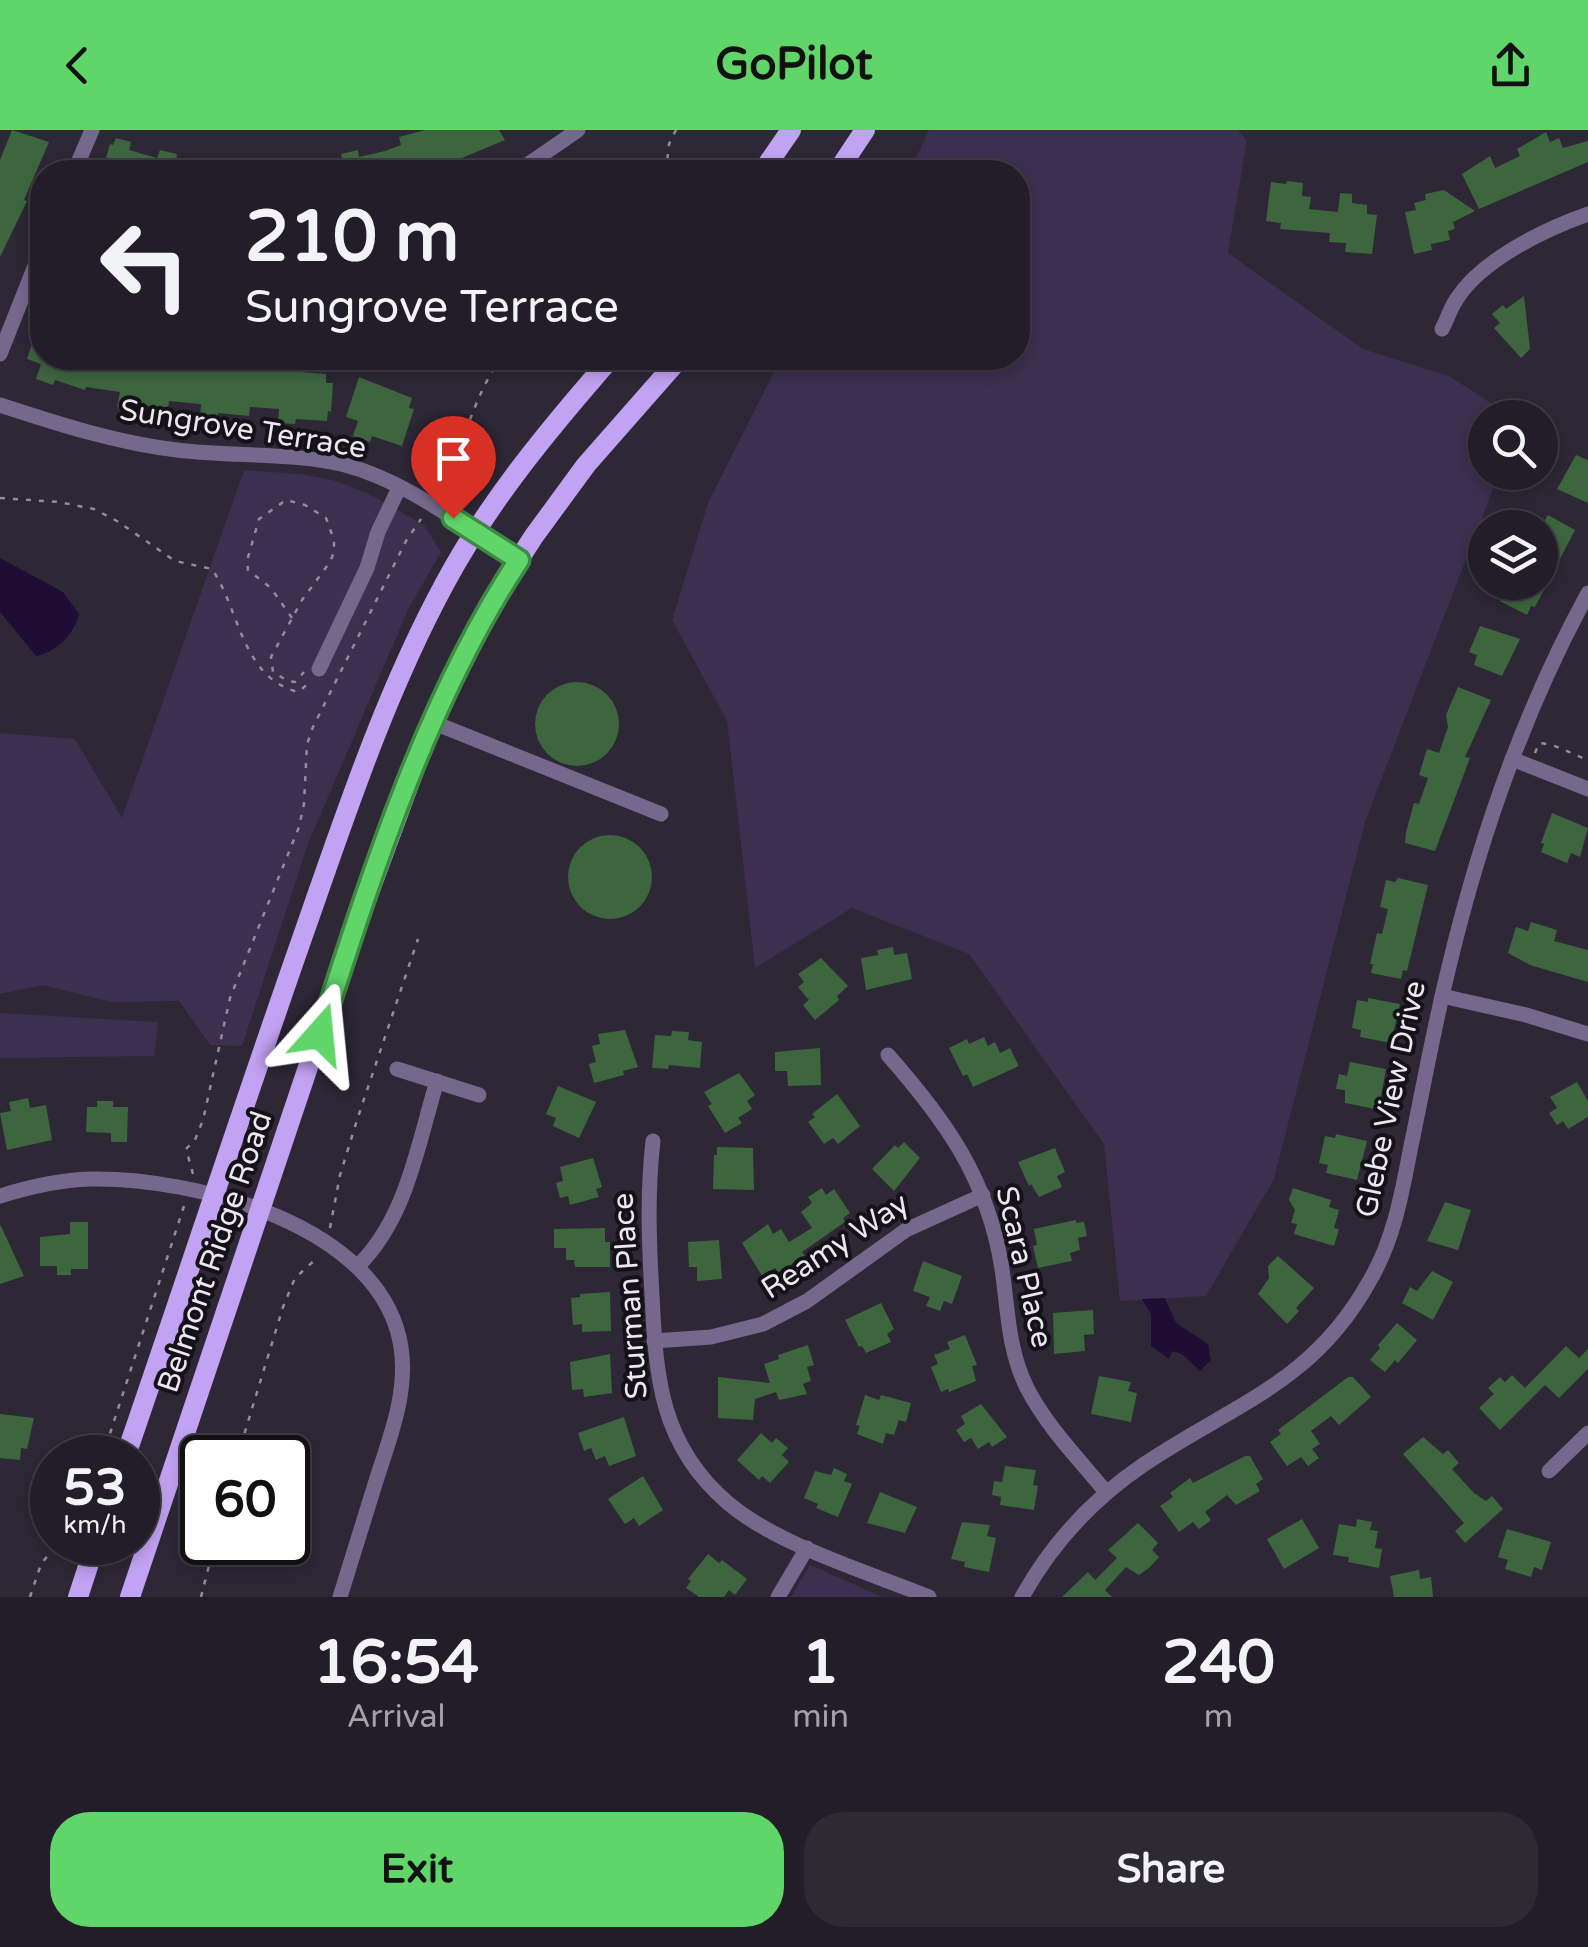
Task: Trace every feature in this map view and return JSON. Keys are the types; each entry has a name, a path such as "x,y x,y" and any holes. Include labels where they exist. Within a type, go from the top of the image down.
{"main road":[{"path":"770,160 791,130"},
{"path":"844,160 865,130"},
{"name":"Belmont Ridge Road","path":"133,1435 371,742 404,663 474,534 525,462 601,370"},
{"name":"Belmont Ridge Road","path":"130,1597 343,963 432,722 519,560 586,465 669,370"},
{"path":"78,1597 88,1565"}],"street":[{"path":"79,160 92,130"},
{"path":"534,160 578,130"},
{"path":"1442,330 1457,298 1495,261 1528,240 1588,214"},
{"path":"0,354 30,278"},
{"name":"Sungrove Terrace","path":"0,405 75,430 177,450 344,465 431,505 519,560"},
{"path":"320,667 367,568 378,532 399,488"},
{"name":"Glebe View Drive","path":"1022,1597 1056,1544 1106,1492 1288,1377 1332,1337 1372,1278 1397,1215 1442,996 1468,892 1512,759 1546,677 1588,593"},
{"path":"432,722 661,814"},
{"path":"1512,759 1588,788"},
{"path":"1442,996 1588,1034"},
{"name":"Scara Place","path":"888,1055 952,1134 983,1195 1002,1270 1008,1328 1026,1386 1058,1435 1106,1492"},
{"path":"397,1069 480,1095"},
{"path":"358,1266 382,1240 397,1215 436,1082"},
{"name":"Sturman Place","path":"653,1142 648,1226 658,1380 665,1410 690,1462 729,1504 754,1522 928,1597"},
{"path":"0,1196 58,1182 90,1180 127,1181 189,1192 262,1210 326,1241 358,1266 386,1302 401,1348 402,1374 396,1419 340,1597"},
{"name":"Reamy Way","path":"654,1341 711,1337 764,1324 807,1301 906,1230 983,1195"},
{"path":"1550,1471 1588,1433"},
{"path":"778,1597 807,1548"}],"path":[{"path":"668,160 676,130"},
{"path":"110,1435 189,1192 193,1171 186,1150 204,1120 230,998 299,827 307,744 406,541 453,467 492,370"},
{"path":"0,498 60,502 94,509 175,561 212,569 228,593 238,631 261,672 284,689 298,692 320,667"},
{"path":"292,618 271,588 248,570 247,561 258,519 286,500 305,505 326,518 334,540 330,562 308,589 271,657 274,672 288,682 296,682 311,659 339,674"},
{"path":"243,1435 289,1292 295,1278 318,1256 326,1241 358,1117 418,939"},
{"path":"30,1597 41,1565"},
{"path":"201,1597 210,1565"}],"shaded area":[{"path":"929,130 1238,130 1247,140 1228,253 1363,349 1449,376 1487,400 1468,400 1468,490 1492,490 1485,510 1468,510 1468,554 1365,822 1274,1179 1206,1296 1120,1301 1104,1144 969,954 852,908 755,968 727,721 672,620 708,503 775,370 1030,370 1030,160 915,160"},
{"path":"244,470 302,474 336,481 369,494 424,525 441,552 408,610 308,844 242,1046 210,1045 179,1001 111,1002 43,985 0,994 0,733 75,739 122,818"},
{"path":"0,558 63,592 79,614 69,635 51,651 36,656 0,612"},
{"path":"0,1013 158,1022 154,1056 0,1058"},
{"path":"1165,1298 1176,1323 1208,1344 1211,1360 1200,1371 1182,1354 1172,1351 1169,1359 1151,1346 1151,1314 1142,1299"},
{"path":"810,1565 883,1597 791,1597"}],"building":[{"path":"12,130 49,142 41,160 30,160 30,186 24,200 27,201 0,257 0,160"},
{"path":"425,130 499,130 505,140 463,160 342,160 341,154 358,150 359,157 401,145 399,137"},
{"path":"1546,132 1550,142 1559,138 1563,148 1588,141 1588,162 1479,209 1462,174 1490,156 1495,168 1520,156 1517,149"},
{"path":"116,138 131,142 129,150 157,158 160,150 177,154 176,160 105,160 110,144"},
{"path":"1271,182 1303,183 1302,196 1311,197 1309,209 1338,212 1340,193 1352,194 1352,203 1367,205 1367,214 1377,215 1372,254 1345,252 1346,243 1329,242 1330,233 1280,229 1281,223 1266,221"},
{"path":"1444,190 1475,211 1453,222 1455,229 1448,231 1450,240 1431,244 1432,250 1414,254 1405,212 1416,210 1414,203 1426,200 1425,194"},
{"path":"1524,296 1530,349 1521,358 1494,328 1500,323 1492,314"},
{"path":"39,370 300,370 326,374 326,383 333,383 327,421 296,419 295,424 278,423 279,409 250,407 249,416 218,413 218,420 200,419 201,404 169,401 168,409 136,404 135,410 117,407 120,392 86,387 85,390 55,380 53,385 36,379"},
{"path":"359,377 412,398 409,408 414,409 402,446 372,436 370,442 353,436 358,421 346,417"},
{"path":"1576,455 1588,460 1588,503 1558,487"},
{"path":"1558,521 1575,530 1558,563"},
{"path":"1500,600 1539,600 1527,615"},
{"path":"1480,626 1520,639 1502,676 1474,665 1477,655 1469,652"},
{"path":"577,682 593,685 607,694 616,708 616,740 607,754 593,763 577,766 561,763 547,754 538,740 535,724 538,708 547,694 561,685"},
{"path":"1458,687 1491,700 1465,757 1470,758 1435,851 1405,843 1406,832 1414,803 1419,804 1428,778 1419,775 1427,749 1439,753 1448,727 1446,715"},
{"path":"1552,813 1588,828 1580,857 1571,853 1567,863 1541,852"},
{"path":"610,835 626,838 640,847 649,861 649,893 640,907 626,916 610,919 594,916 580,907 571,893 568,877 571,861 580,847 594,838"},
{"path":"1398,878 1428,885 1407,971 1403,970 1401,979 1371,973 1370,964 1388,909 1380,907 1386,880 1395,882"},
{"path":"1531,922 1557,930 1554,941 1588,950 1588,982 1530,965 1508,953 1516,927 1528,931"},
{"path":"893,947 894,955 907,953 912,979 866,990 861,958"},
{"path":"821,958 848,986 837,996 839,1000 815,1020 803,1005 809,1000 798,987 804,982 798,974"},
{"path":"1368,998 1400,1004 1391,1043 1360,1037 1361,1030 1352,1028 1357,1000 1368,1002"},
{"path":"625,1030 638,1067 594,1083 589,1064 596,1062 592,1046 600,1044 598,1034"},
{"path":"672,1031 689,1032 688,1040 702,1042 700,1068 652,1068 655,1035 671,1036"},
{"path":"984,1037 988,1046 995,1042 1000,1053 1010,1048 1019,1066 973,1087 949,1048 967,1039 969,1044"},
{"path":"820,1048 821,1085 788,1086 787,1071 775,1071 775,1052"},
{"path":"1350,1062 1386,1069 1375,1109 1345,1103 1345,1090 1336,1089 1339,1074 1347,1076"},
{"path":"739,1073 755,1095 747,1101 752,1109 738,1118 742,1123 725,1133 704,1092"},
{"path":"1577,1082 1588,1101 1588,1117 1568,1129 1563,1121 1557,1125 1549,1113 1557,1108 1550,1097"},
{"path":"558,1086 596,1102 579,1138 553,1126 556,1118 546,1114"},
{"path":"837,1094 860,1126 838,1144 833,1138 824,1144 808,1122"},
{"path":"28,1098 30,1108 46,1105 52,1140 7,1150 0,1113 11,1111 9,1102"},
{"path":"97,1101 113,1101 113,1107 128,1107 127,1142 111,1142 111,1133 86,1132 87,1107 97,1107"},
{"path":"1336,1134 1367,1141 1357,1180 1326,1173 1328,1165 1319,1163 1325,1136 1335,1138"},
{"path":"904,1142 920,1158 894,1191 872,1169 895,1145 898,1148"},
{"path":"717,1147 753,1148 754,1190 713,1189"},
{"path":"1055,1148 1065,1172 1057,1176 1062,1187 1039,1197 1018,1162"},
{"path":"593,1158 602,1187 596,1189 599,1197 570,1205 568,1196 560,1198 556,1183 563,1181 560,1167"},
{"path":"822,1188 826,1195 834,1189 850,1213 843,1218 845,1222 802,1252 805,1256 778,1273 775,1268 762,1276 742,1243 768,1224 773,1234 781,1229 789,1242 812,1228 801,1212 812,1203 808,1197"},
{"path":"1293,1188 1331,1200 1329,1207 1339,1210 1334,1246 1294,1234 1297,1224 1291,1223 1295,1210 1289,1200"},
{"path":"1445,1202 1471,1210 1458,1250 1427,1241"},
{"path":"1076,1220 1084,1222 1087,1236 1078,1238 1080,1250 1070,1253 1072,1261 1038,1268 1034,1229"},
{"path":"70,1222 88,1222 88,1269 71,1269 71,1275 57,1275 57,1266 40,1266 40,1237 70,1234"},
{"path":"0,1224 24,1276 0,1284"},
{"path":"605,1228 605,1242 610,1242 610,1267 575,1267 574,1260 566,1260 566,1248 554,1248 554,1229"},
{"path":"719,1240 722,1279 697,1281 697,1267 689,1267 688,1242"},
{"path":"1278,1256 1314,1288 1287,1324 1258,1294 1269,1278 1268,1266"},
{"path":"923,1261 962,1276 952,1304 944,1301 940,1311 926,1306 930,1297 913,1291"},
{"path":"1432,1271 1453,1282 1433,1320 1402,1303 1410,1287 1417,1291"},
{"path":"610,1292 611,1331 582,1332 582,1324 573,1325 571,1298"},
{"path":"881,1303 894,1329 887,1334 891,1342 866,1353 845,1320"},
{"path":"1093,1310 1094,1334 1084,1335 1085,1351 1054,1354 1053,1313"},
{"path":"1397,1323 1417,1340 1385,1372 1370,1360"},
{"path":"965,1335 977,1365 972,1366 976,1381 941,1392 931,1367 938,1364 934,1355 950,1349 947,1342"},
{"path":"808,1345 814,1365 807,1367 811,1381 803,1384 807,1394 779,1400 776,1392 755,1399 753,1420 718,1418 718,1377 770,1383 764,1364"},
{"path":"1566,1346 1579,1358 1588,1349 1588,1369 1559,1398 1545,1385 1500,1430 1479,1408 1494,1394 1488,1388 1500,1377 1505,1382 1512,1375 1525,1388"},
{"path":"610,1354 612,1393 584,1397 583,1389 572,1390 570,1362"},
{"path":"1099,1376 1131,1382 1128,1391 1137,1393 1131,1422 1091,1414"},
{"path":"1353,1377 1371,1397 1339,1425 1331,1416 1311,1431 1320,1444 1312,1449 1319,1458 1308,1466 1301,1457 1287,1466 1270,1442 1281,1434 1278,1430"},
{"path":"865,1395 911,1403 906,1422 899,1420 894,1435 886,1433 883,1444 857,1434"},
{"path":"981,1404 1007,1437 992,1447 989,1442 978,1449 971,1438 964,1442 956,1430 965,1424 961,1416"},
{"path":"0,1414 34,1418 27,1449 21,1448 20,1460 0,1458"},
{"path":"624,1417 636,1456 609,1466 605,1456 596,1460 591,1448 584,1451 578,1433"},
{"path":"761,1433 772,1443 776,1438 788,1448 782,1455 789,1462 770,1483 762,1476 759,1480 737,1460"},
{"path":"1423,1437 1443,1454 1448,1450 1459,1463 1452,1469 1474,1493 1486,1501 1492,1496 1503,1509 1465,1543 1455,1531 1464,1523 1403,1454"},
{"path":"1250,1456 1263,1479 1256,1484 1260,1491 1236,1505 1227,1495 1205,1512 1211,1520 1199,1529 1193,1522 1179,1532 1160,1506 1173,1497 1170,1493 1190,1478 1193,1483"},
{"path":"1005,1466 1036,1470 1034,1510 1000,1505 1001,1497 992,1495 994,1481 1002,1482"},
{"path":"834,1468 847,1474 844,1481 852,1484 838,1517 804,1498 815,1471 831,1475"},
{"path":"643,1476 663,1510 639,1526 634,1518 625,1524 608,1499"},
{"path":"880,1492 917,1507 905,1533 867,1523"},
{"path":"1302,1519 1319,1548 1284,1569 1267,1539"},
{"path":"1357,1519 1372,1522 1370,1530 1378,1531 1375,1548 1382,1549 1379,1568 1333,1555 1339,1524 1356,1527"},
{"path":"962,1522 990,1525 987,1536 996,1538 989,1572 964,1567 965,1562 951,1559"},
{"path":"1138,1523 1158,1543 1152,1550 1159,1557 1150,1567 1139,1575 1126,1567 1105,1590 1112,1597 1062,1597 1088,1572 1095,1580 1117,1558 1108,1550"},
{"path":"1507,1529 1551,1542 1542,1570 1534,1567 1531,1577 1505,1569 1508,1560 1498,1557"},
{"path":"708,1554 747,1579 735,1595 729,1590 724,1597 699,1597 686,1588 691,1581 688,1579"},
{"path":"1419,1570 1420,1579 1431,1577 1433,1597 1394,1597 1390,1576"}],"route":[{"path":"320,1034 432,722 519,560 453,518"}]}
